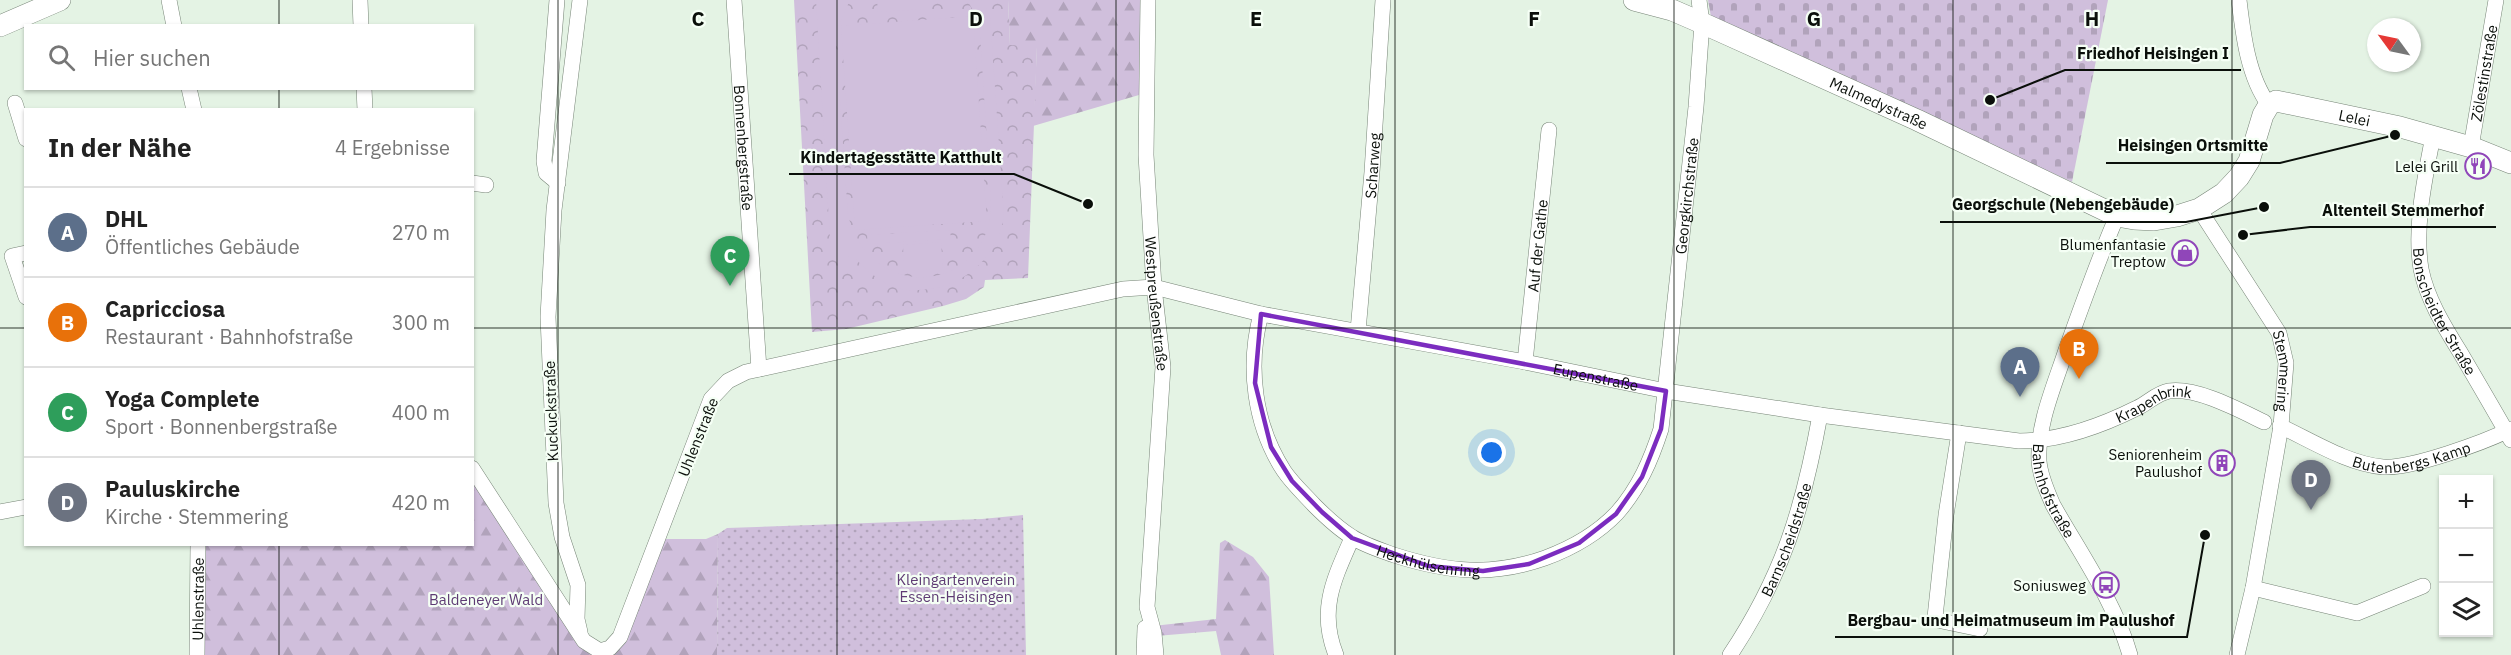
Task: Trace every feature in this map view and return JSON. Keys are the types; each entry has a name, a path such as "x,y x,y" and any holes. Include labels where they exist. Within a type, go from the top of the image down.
{"street":[{"path":"0,26 60,0"},
{"path":"169,0 174,24"},
{"path":"360,0 361,24"},
{"path":"557,0 544,161 546,173 558,183"},
{"name":"Kuckuckstraße","path":"580,0 558,183 548,317 556,503 562,537 578,585 577,619 580,635"},
{"name":"Bonnenbergstraße","path":"734,0 759,369"},
{"name":"Westpreußenstraße","path":"1144,655 1163,367 1154,287 1146,155 1148,0"},
{"name":"Scharweg","path":"1358,331 1372,172 1383,0"},
{"name":"Malmedystraße","path":"1634,0 1679,5 1702,23 1917,120 2117,216"},
{"name":"Georgkirchstraße","path":"1666,391 1702,23 1699,0"},
{"path":"2117,216 2154,220 2199,209 2224,193 2239,177 2249,161 2263,116 2269,105 2258,91 2242,26 2239,0"},
{"name":"Zölestinstraße","path":"2471,147 2496,0"},
{"path":"189,90 194,108"},
{"path":"364,90 365,108"},
{"name":"Lelei","path":"2269,105 2283,101 2433,136 2471,147 2511,163"},
{"path":"15,103 24,132"},
{"name":"Auf der Gathe","path":"1525,362 1549,130"},
{"name":"Bonscheidter Straße","path":"2433,136 2422,202 2420,250 2423,278 2431,302 2509,434"},
{"name":"Stemmering","path":"2199,209 2279,333 2286,363 2280,426 2253,588 2237,655"},
{"name":"Bahnhofstraße","path":"2117,216 2082,303 2057,377 2040,441 2039,463 2046,489 2110,605 2130,655"},
{"path":"13,256 24,291"},
{"name":"Uhlenstraße","path":"474,471 580,635 589,646 600,651 616,644 652,557 711,399 728,381 746,372 759,369 1123,289 1154,287"},
{"name":"Eupenstraße","path":"1154,287 1261,314 1525,362 1666,391 1820,415 2019,441 2040,441"},
{"name":"Heckhülsenring","path":"1261,314 1254,363 1260,417 1271,447 1292,481 1322,512 1352,538 1428,566 1483,571 1529,564 1572,547 1600,528 1616,514 1642,477 1661,429 1666,391"},
{"name":"Krapenbrink","path":"2040,441 2112,420 2171,391 2208,398 2264,422"},
{"name":"Barnscheidstraße","path":"1730,655 1751,622 1784,556 1804,494 1820,415"},
{"name":"Butenbergs Kamp","path":"2280,426 2346,457 2385,467 2428,459 2509,434"},
{"path":"1959,433 1946,514 1935,617 1937,620 1980,629"},
{"path":"0,512 24,507"},
{"path":"1336,655 1329,632 1327,611 1330,592 1352,538"},
{"name":"Uhlenstraße","path":"197,655 198,546"},
{"path":"2253,588 2357,613 2423,586"},
{"name":"Westpreußenstraße","path":"1147,607 1154,633 1155,655"}],"highlighted area":[{"path":"1261,314 1666,391 1661,429 1642,477 1616,514 1579,543 1529,564 1483,571 1428,566 1352,538 1322,512 1292,481 1271,447 1255,383"}],"green space":[{"path":"794,0 1008,0 1010,45 1037,47 1028,278 985,280 984,287 966,299 943,306 846,329 812,332"},
{"path":"816,0 850,0 837,29 836,45 848,215 861,245 880,264 904,275 929,277 952,270 972,255 986,233 991,203 980,34 974,12 967,0 984,1 990,17 1004,216 995,243 988,255 969,274 957,281 930,289 904,289 884,282 852,256 831,257"},
{"path":"877,0 924,0 924,9 878,12"},
{"path":"1008,0 1140,0 1139,95 1033,126 1037,48 1010,46"},
{"path":"1708,0 2108,0 2072,182 1711,17"},
{"path":"973,16 987,221 855,230 841,26"},
{"path":"950,230 951,239 868,244 867,235"},
{"path":"941,242 943,268 904,271 903,245"},
{"name":"Baldeneyer Wald","path":"474,474 579,636 605,654 661,539 706,539 718,534 717,655 200,655 202,546 474,546"},
{"name":"Kleingartenverein Essen-Heisingen","path":"1023,515 1026,655 717,655 718,534 727,528 982,519"},
{"path":"1225,540 1253,557 1269,577 1274,655 1221,655 1216,631 1156,636 1153,626 1216,619 1220,543"}],"place":[{"name":"Friedhof Heisingen I","path":"1990,100"},
{"name":"Heisingen Ortsmitte","path":"2395,135"},
{"name":"Lelei Grill","path":"2478,166"},
{"name":"Kindertagesstätte Katthult","path":"1088,204"},
{"name":"Georgschule (Nebengebäude)","path":"2264,207"},
{"name":"Altenteil Stemmerhof","path":"2243,235"},
{"name":"Blumenfantasie Treptow","path":"2185,253"},
{"name":"Yoga Complete","path":"730,286"},
{"name":"Capricciosa","path":"2079,379"},
{"name":"DHL","path":"2020,397"},
{"name":"Seniorenheim Paulushof","path":"2222,463"},
{"name":"Pauluskirche","path":"2311,510"},
{"name":"Bergbau- und Heimatmuseum im Paulushof","path":"2205,535"},
{"name":"Soniusweg","path":"2106,585"}]}
